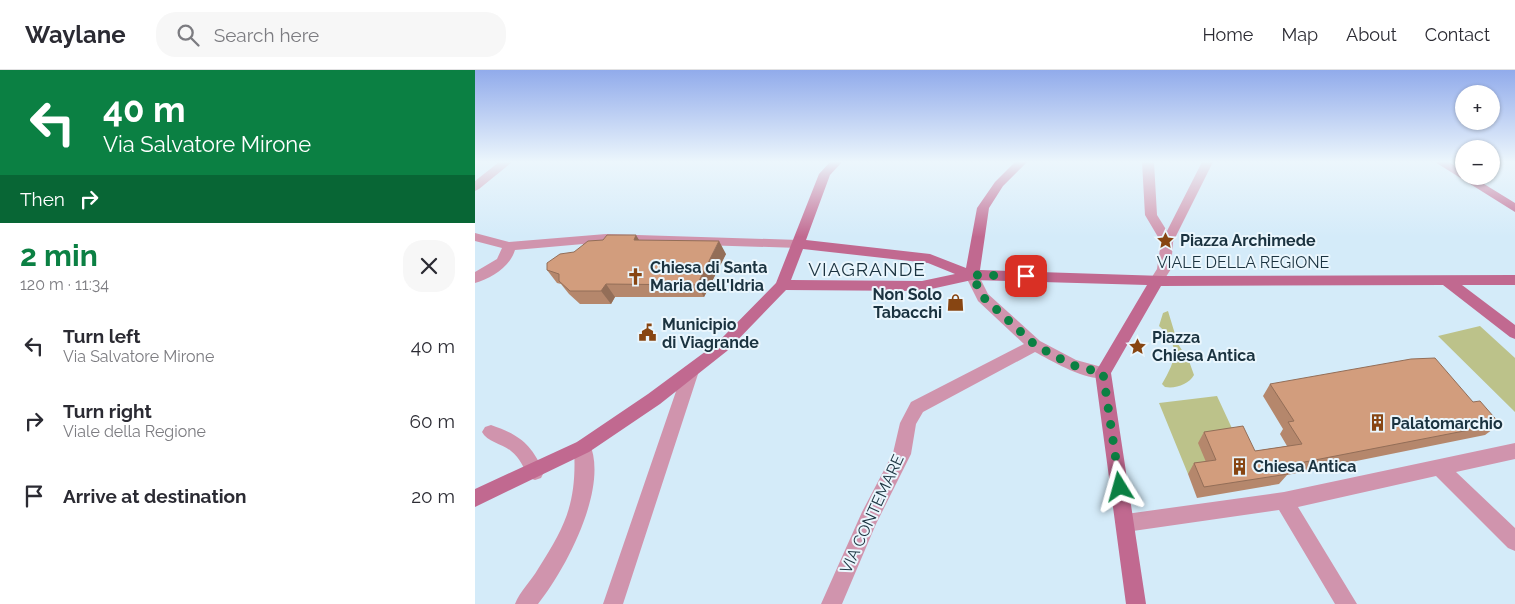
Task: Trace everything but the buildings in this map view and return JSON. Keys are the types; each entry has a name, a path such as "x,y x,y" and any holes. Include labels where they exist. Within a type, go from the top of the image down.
{"main road":[{"path":"475,498 535,472 583,447 654,398 722,347 782,285 820,187"},
{"path":"972,275 983,208 997,187"},
{"path":"1481,187 1515,208"},
{"path":"800,240 930,259 972,275"},
{"path":"782,285 922,286 972,275"},
{"name":"VIALE DELLA REGIONE","path":"972,275 1157,280 1515,280"},
{"path":"1136,604 1103,373 1157,280"},
{"path":"1446,280 1515,333"}],"street":[{"path":"1149,187 1151,215 1167,242"},
{"path":"1157,280 1164,268 1167,242 1181,219 1196,187"},
{"path":"475,237 509,246 606,238 725,242 800,240"},
{"path":"475,278 504,261 509,254 509,246"},
{"path":"972,275 983,297 1035,345 1072,365 1103,373"},
{"name":"VIA CONTEMARE","path":"831,604 869,518 902,454 908,423 917,407 1035,345"},
{"path":"613,604 691,371"},
{"path":"491,432 515,442 526,454 535,472"},
{"path":"525,604 555,560 576,516 583,496 585,479 583,447"},
{"path":"1125,523 1284,501 1515,451"},
{"path":"1441,468 1515,541"},
{"path":"1284,501 1347,604"}],"green space":[{"path":"1168,311 1178,344 1189,361 1194,375 1186,383 1165,387 1162,384 1171,368 1174,354 1171,340 1159,326 1163,313"},
{"path":"1480,326 1515,358 1515,412 1438,336"},
{"path":"1217,396 1236,437 1210,471 1188,474 1159,403"}],"place":[{"name":"Piazza Archimede","path":"1166,240"},
{"name":"Chiesa di Santa Maria dell'Idria","path":"636,276"},
{"name":"Non Solo Tabacchi","path":"956,303"},
{"name":"Municipio di Viagrande","path":"648,333"},
{"name":"Piazza Chiesa Antica","path":"1138,346"},
{"name":"Palatomarchio","path":"1377,423"},
{"name":"Chiesa Antica","path":"1239,466"}],"district":[{"name":"VIAGRANDE","path":"867,269"}],"route":[{"path":"1026,276 972,275 983,297 1035,345 1072,365 1103,373 1120,487"}]}
